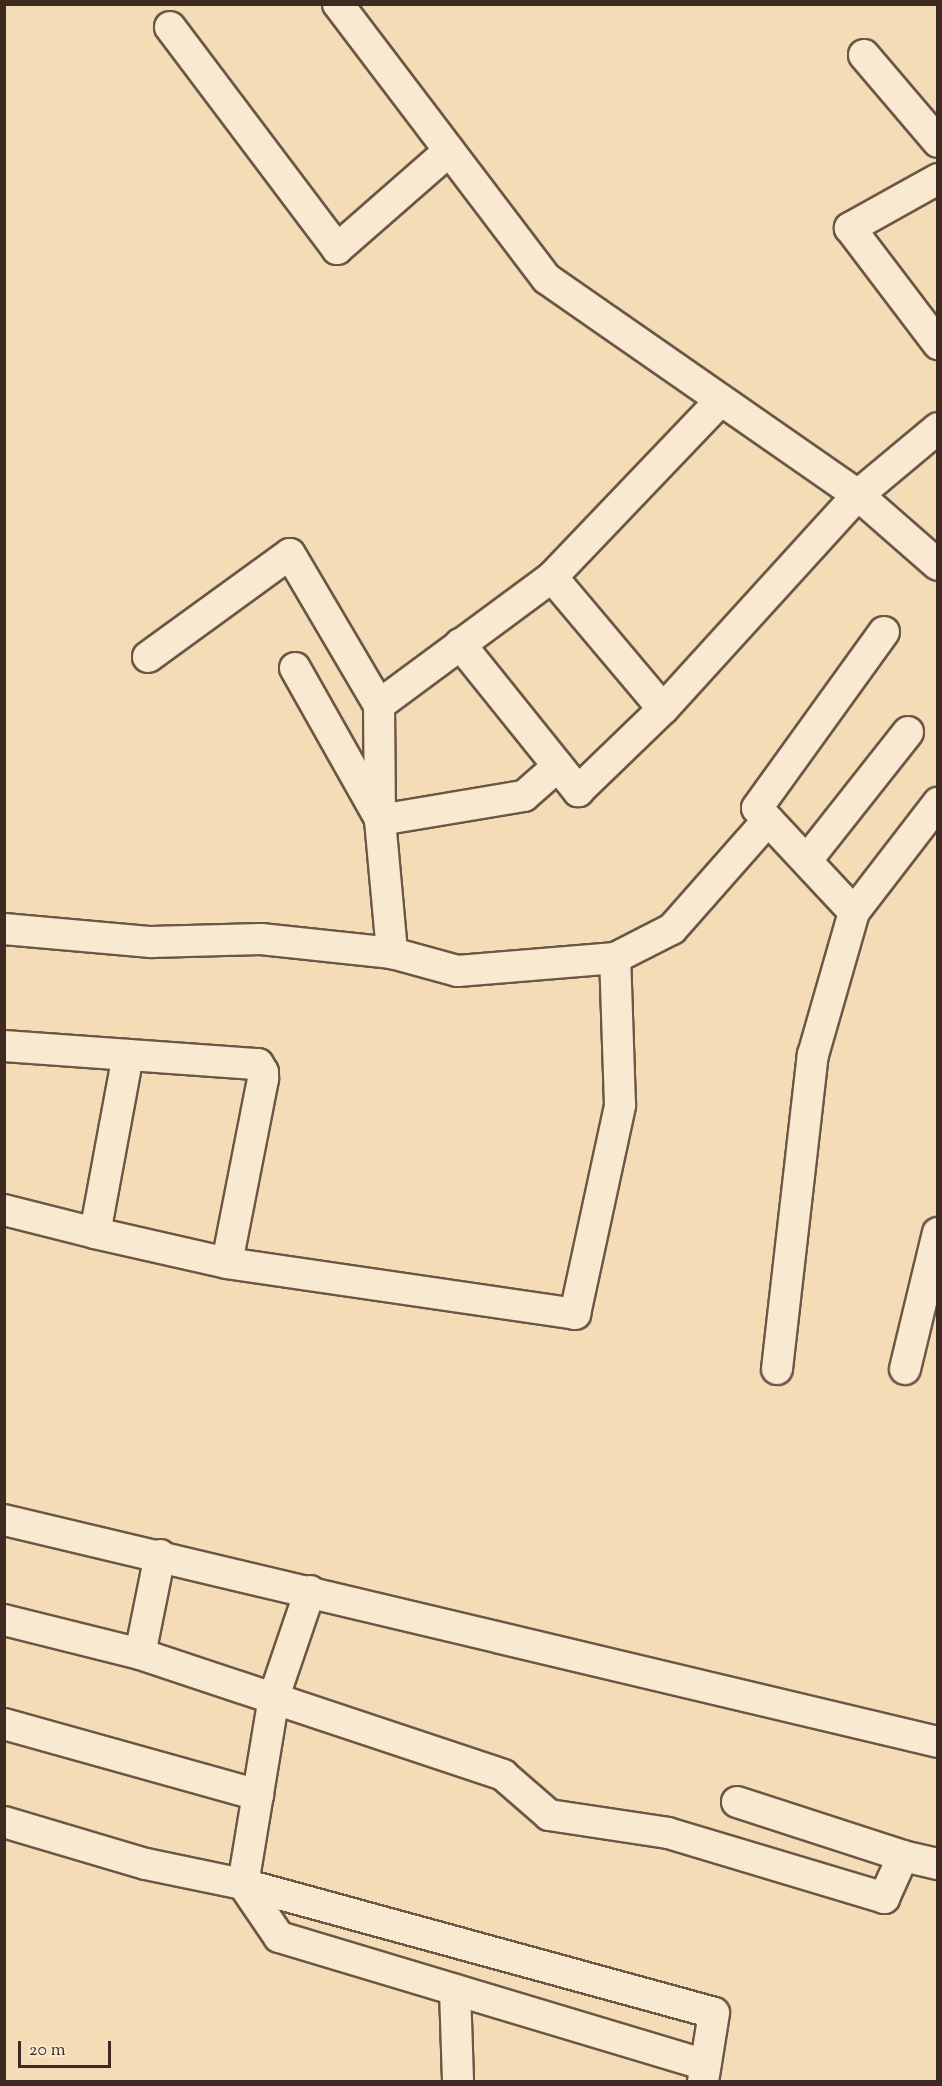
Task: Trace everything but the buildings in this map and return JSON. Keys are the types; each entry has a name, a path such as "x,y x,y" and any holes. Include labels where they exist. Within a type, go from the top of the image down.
{"street":[{"path":"338,4 547,279 858,495 938,565"},
{"path":"170,27 337,249 449,151"},
{"path":"864,56 938,142"},
{"path":"938,179 850,228 938,344"},
{"path":"379,705 552,577 720,401"},
{"path":"460,644 578,791 663,709 858,495 938,428"},
{"path":"148,657 290,554 379,705 380,820 392,953"},
{"path":"552,577 663,709"},
{"path":"854,912 758,808 884,632"},
{"path":"296,668 380,820"},
{"path":"807,860 908,732"},
{"path":"380,820 525,796 558,765"},
{"path":"777,1369 813,1055 854,912 938,803"},
{"path":"4,929 151,942 261,939 392,953 458,971 615,958 672,929 768,820"},
{"path":"4,1210 227,1263 575,1314 620,1105 615,958"},
{"path":"4,1046 253,1063 261,1067 263,1079 227,1263"},
{"path":"95,1233 128,1055"},
{"path":"905,1369 938,1233"},
{"path":"4,1520 160,1555 938,1742"},
{"path":"140,1654 160,1555"},
{"path":"4,1822 146,1864 243,1884 714,2013 704,2073 455,1990 279,1937 243,1884 274,1697 310,1591"},
{"path":"4,1620 140,1654 274,1697 503,1776 549,1815 668,1833 885,1898 903,1856"},
{"path":"4,1724 258,1795"},
{"path":"737,1802 903,1856 938,1864"},
{"path":"455,1990 458,2082"}]}
